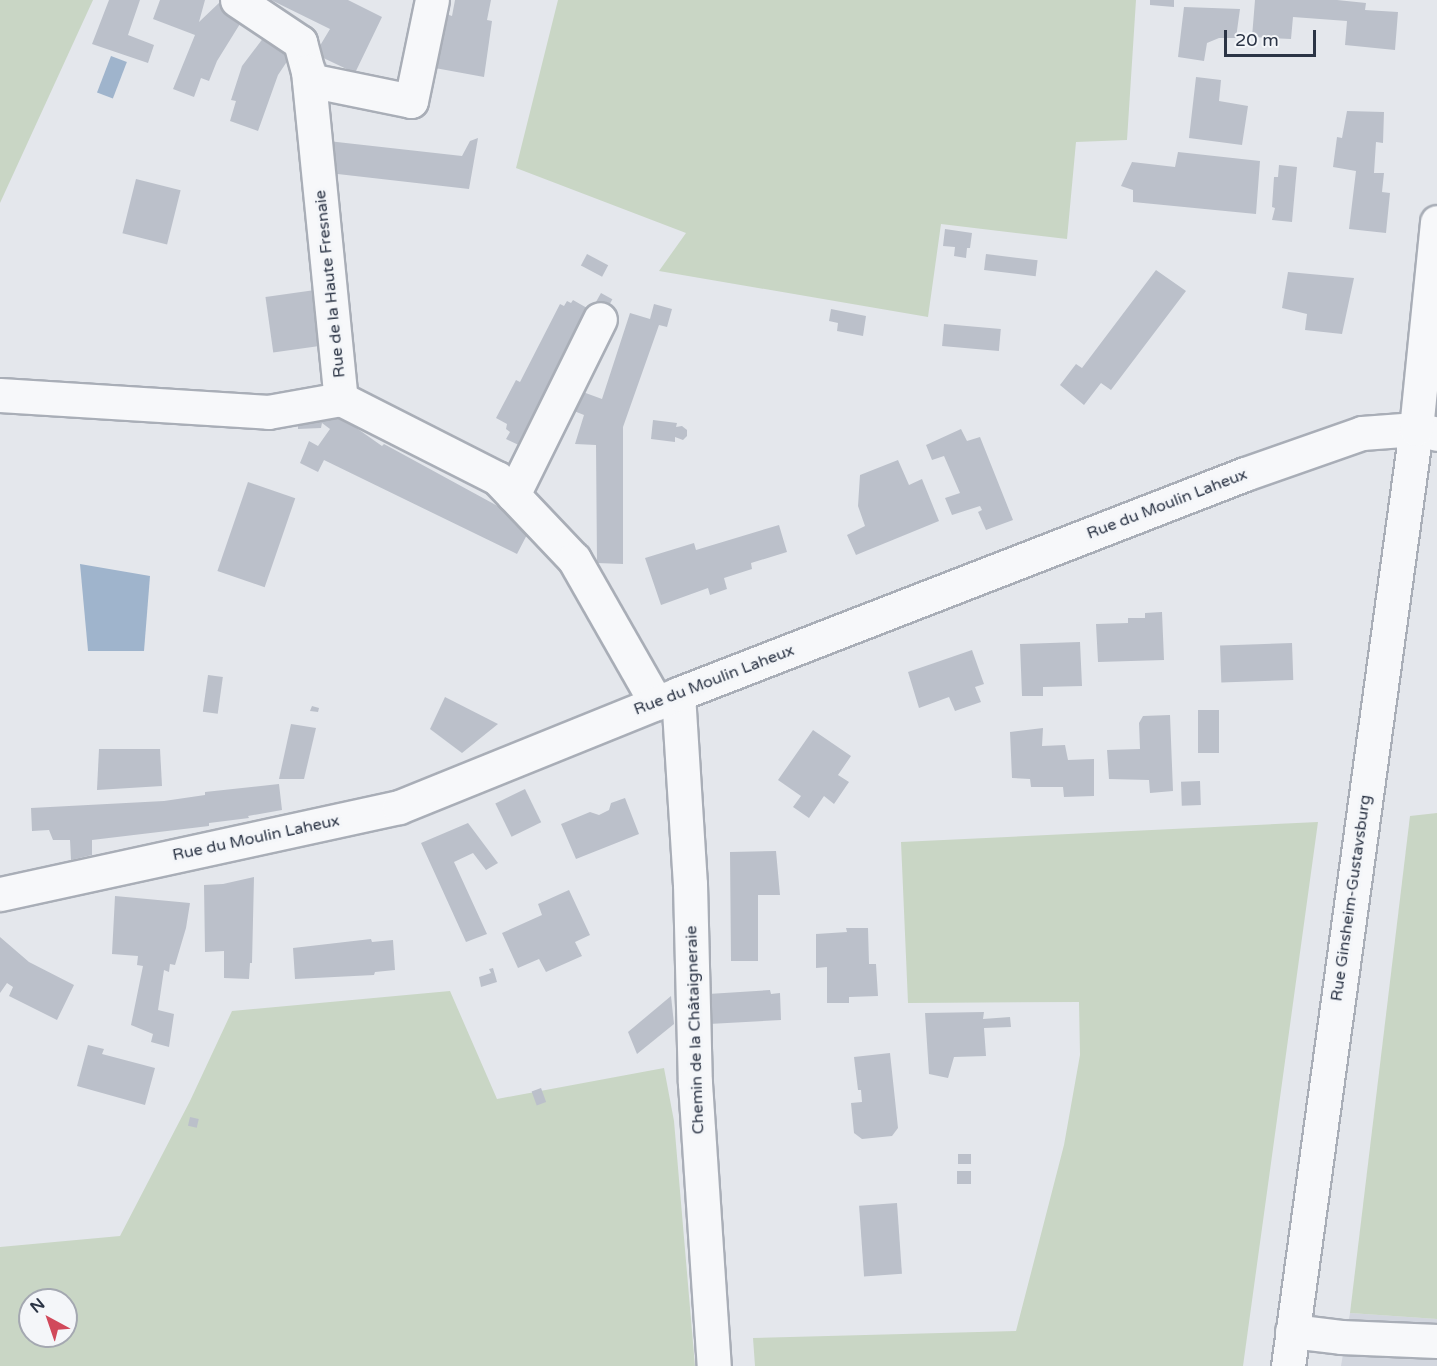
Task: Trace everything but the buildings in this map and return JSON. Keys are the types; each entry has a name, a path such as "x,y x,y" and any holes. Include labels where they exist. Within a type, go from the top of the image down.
{"street":[{"name":"Rue de la Haute Fresnaie","path":"237,0 300,42 309,80 341,399 497,478 574,559 667,699"},
{"path":"309,80 411,101 432,0"},
{"name":"Rue Ginsheim-Gustavsburg","path":"1288,1366 1426,432 1437,222"},
{"path":"513,495 600,319"},
{"path":"0,395 268,412 341,399"},
{"name":"Rue du Moulin Laheux","path":"0,894 399,807 667,699 1245,474 1362,433 1426,432"},
{"name":"Chemin de la Châtaigneraie","path":"667,699 690,884 695,1083 714,1366"},
{"path":"1292,1331 1341,1337 1437,1341"}],"shaded area":[{"path":"1350,1313 1437,1319 1437,1366 1341,1366"}],"green space":[{"path":"0,0 93,0 0,203"},
{"path":"558,0 1136,0 1127,140 1076,142 1067,239 941,224 928,317 659,271 686,233 516,168"},
{"path":"1437,813 1437,1319 1350,1313 1410,816"},
{"path":"1318,822 1243,1366 755,1366 753,1338 1016,1331 1064,1145 1080,1055 1079,1002 908,1003 901,842"},
{"path":"450,991 497,1099 664,1068 674,1121 695,1366 0,1366 0,1247 120,1236 190,1101 232,1011"}],"water":[{"path":"111,56 127,62 113,99 97,92"},
{"path":"80,564 150,576 144,651 88,651"}]}
